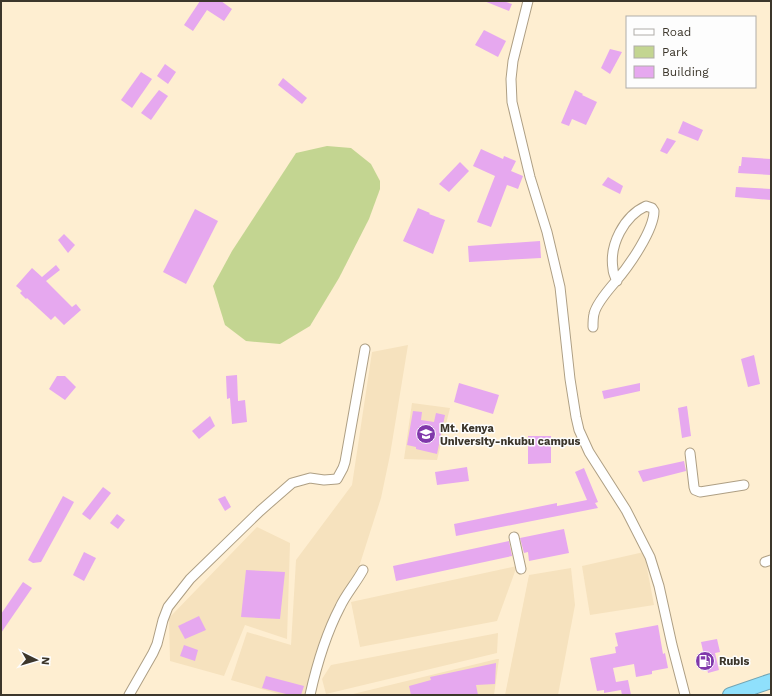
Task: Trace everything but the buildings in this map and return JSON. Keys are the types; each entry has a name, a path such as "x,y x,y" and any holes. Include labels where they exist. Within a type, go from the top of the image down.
{"highway":[{"path":"730,695 771,681"}],"street":[{"path":"528,1 512,61 512,102 530,177 547,232 560,287 570,379 576,418 579,430 589,452 626,510 650,557 659,586 685,695"},
{"path":"593,327 594,314 597,307 616,281 644,240 652,224 654,211 652,208 646,206 634,213 627,220 620,234 615,245 612,259 616,281"},
{"path":"129,695 145,665 150,660 157,644 168,606 190,579 260,511 292,483 310,478 333,480 340,474 345,462 364,349"},
{"path":"690,454 694,488 696,490 700,492 744,485"},
{"path":"514,537 521,569"},
{"path":"310,695 323,649 335,617 349,590 363,570"}],"shaded area":[{"path":"408,345 390,455 381,498 358,570 336,604 304,695 282,695 231,680 247,632 291,645 296,560 352,485 372,352"},
{"name":"Mt. Kenya University-nkubu campus","path":"412,403 450,408 437,460 404,459"},
{"path":"257,527 290,543 287,639 245,625 224,676 170,661 169,618"},
{"path":"644,552 654,605 590,615 582,566"},
{"path":"517,566 497,621 360,647 351,602"},
{"path":"571,568 575,605 558,695 505,695 529,575"},
{"path":"498,633 497,653 326,694 322,679 331,665"},
{"path":"499,659 494,695 349,695"}],"green space":[{"path":"327,146 351,148 371,164 380,181 380,189 369,219 339,278 310,326 280,344 246,341 225,325 213,286 232,251 296,153"}],"place":[{"name":"Mt. Kenya University-nkubu campus","path":"426,434"},
{"name":"Rubis","path":"705,661"}]}
